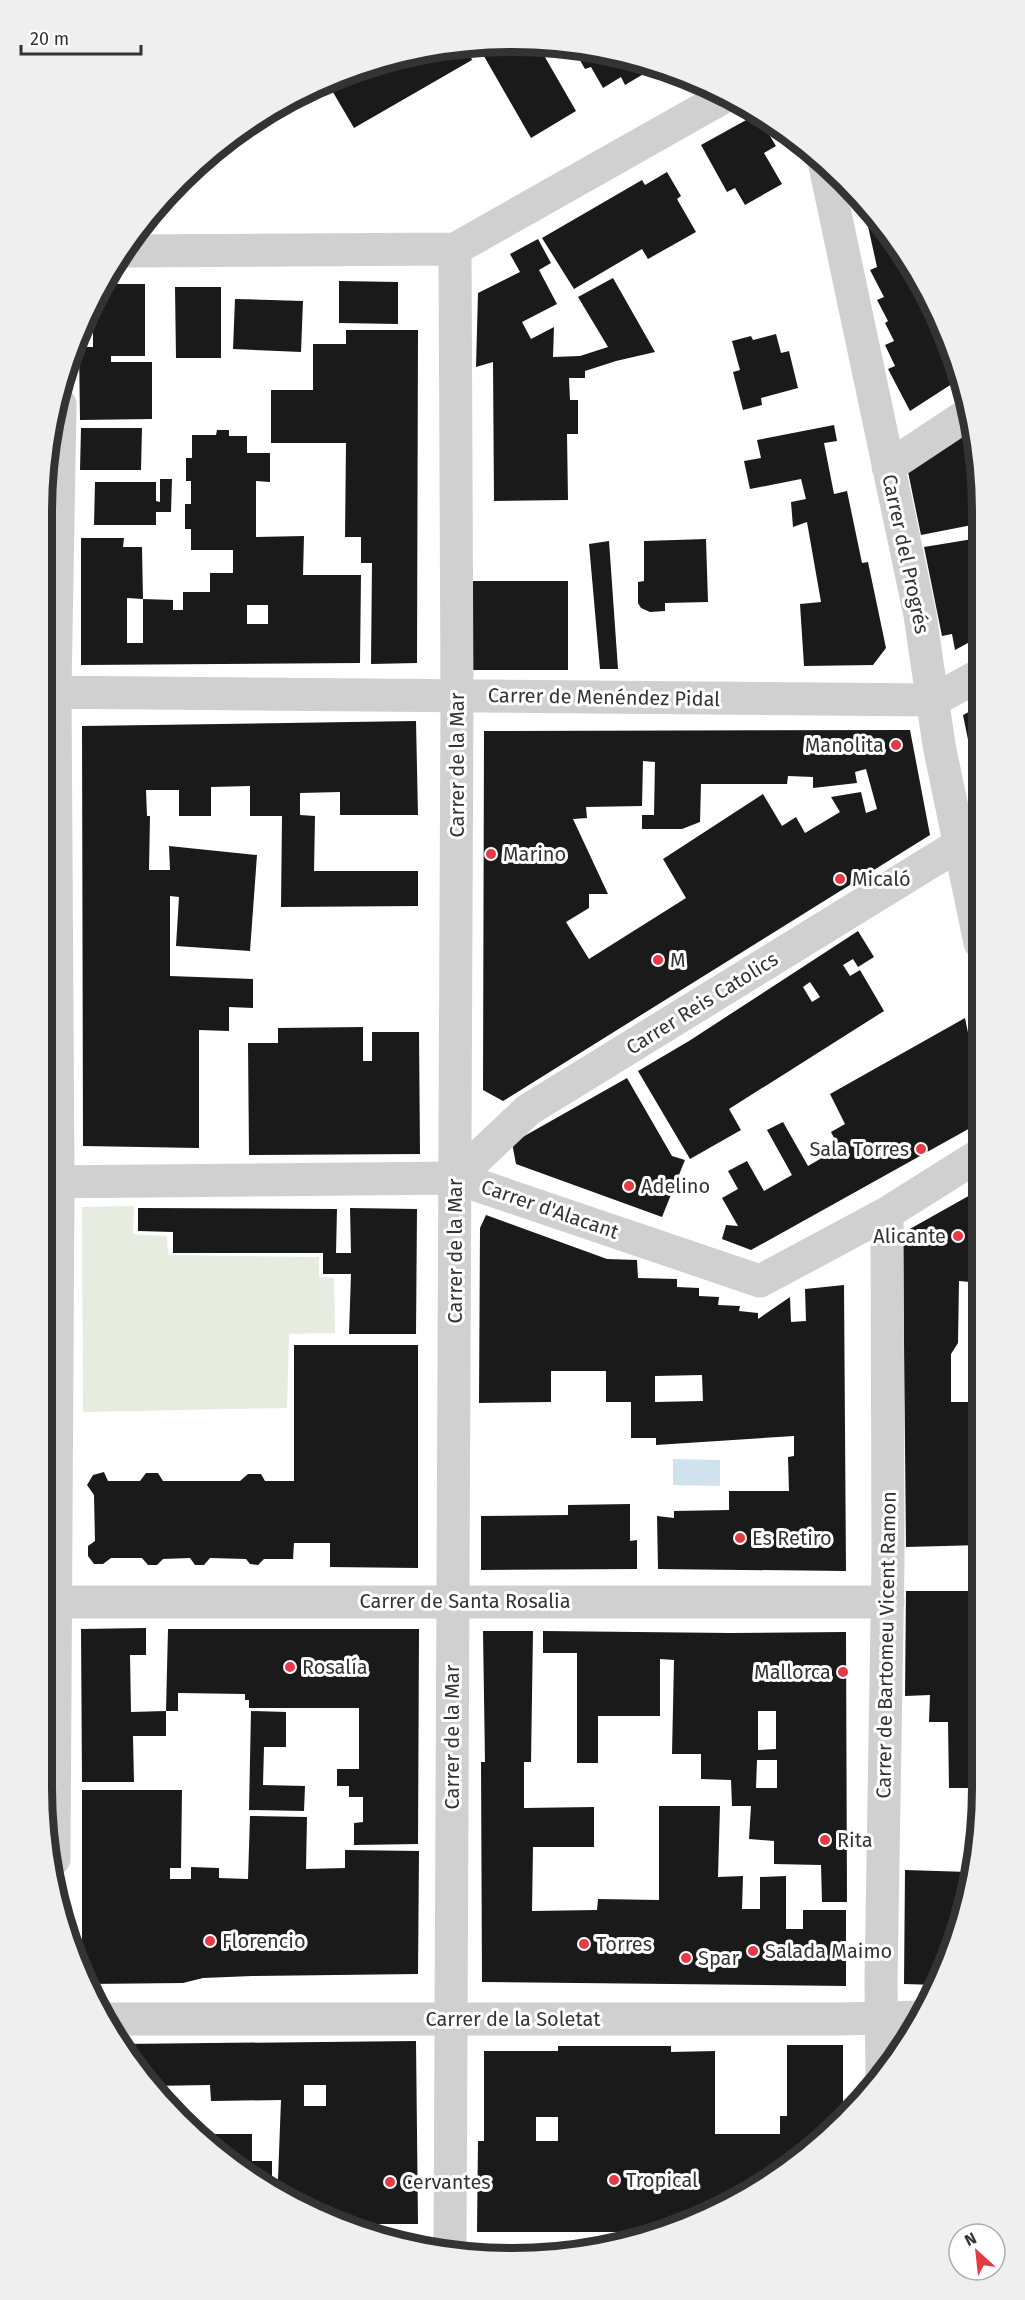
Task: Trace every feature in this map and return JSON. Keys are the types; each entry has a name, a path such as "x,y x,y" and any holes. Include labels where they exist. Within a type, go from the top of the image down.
{"street":[{"path":"134,251 455,249 717,101"},
{"name":"Carrer del Progrés","path":"827,177 920,615 939,745 972,903"},
{"name":"Carrer de la Mar","path":"450,2244 456,1178 455,249"},
{"path":"888,467 963,418"},
{"path":"52,613 59,436"},
{"name":"Carrer de Menéndez Pidal","path":"52,691 934,700 972,679"},
{"name":"Carrer Reis Catolics","path":"456,1178 528,1110 960,844"},
{"name":"Carrer d'Alacant","path":"52,1183 456,1178 760,1281 887,1213 972,1160"},
{"name":"Carrer de Bartomeu Vicent Ramon","path":"882,2062 880,2019 888,1602 887,1213"},
{"name":"Carrer de Santa Rosalia","path":"52,1602 454,1600 888,1602"},
{"path":"52,1756 53,1821"},
{"name":"Carrer de la Soletat","path":"115,2019 911,2018"}],"shaded area":[{"path":"134,1206 133,1234 167,1236 168,1255 319,1257 319,1277 334,1278 335,1333 289,1334 287,1408 83,1412 82,1207"}],"water":[{"path":"673,1459 720,1460 720,1486 673,1485"}],"building":[{"path":"482,53 543,53 576,111 531,138"},
{"path":"477,54 471,57 472,60 354,128 332,90 393,68"},
{"path":"578,57 646,73 625,85 621,77 603,88 591,67 585,69"},
{"path":"749,118 766,128 776,146 764,153 782,184 745,205 735,188 727,192 701,145"},
{"path":"667,172 681,196 677,199 696,232 648,259 642,249 574,289 542,238 642,180 645,185"},
{"path":"866,219 878,234 874,237 879,234 895,257 925,309 954,383 910,411 888,369 895,366 885,345 894,341 885,323 888,321 877,300 884,297 870,270 877,267"},
{"path":"538,239 551,263 539,270 557,304 522,322 531,339 554,327 553,357 580,356 608,347 578,297 613,278 655,352 585,371 585,378 569,378 570,400 578,400 578,434 567,434 568,500 494,501 493,362 476,367 478,293 520,272 510,254"},
{"path":"339,281 398,282 398,324 339,323"},
{"path":"113,284 145,284 145,356 111,356 111,362 152,362 152,419 80,420 79,359 84,347 93,347 93,331 90,331"},
{"path":"175,287 221,287 221,358 176,358"},
{"path":"235,299 303,301 301,352 233,349"},
{"path":"346,330 418,330 417,663 371,664 372,563 361,563 361,537 345,537 346,443 271,443 271,390 313,390 313,344 346,344"},
{"path":"776,334 781,353 789,351 798,388 761,398 762,405 743,410 733,372 740,370 732,341 751,336 753,340"},
{"path":"834,425 837,441 824,443 834,494 847,491 862,563 868,562 886,648 873,665 804,666 800,604 821,602 807,522 793,527 791,502 806,499 801,479 750,489 744,461 761,458 757,440"},
{"path":"81,428 142,428 141,470 80,470"},
{"path":"965,429 970,466 968,466 972,492 972,525 921,535 907,467"},
{"path":"217,430 229,430 229,436 247,436 247,453 270,453 270,482 256,481 256,537 304,536 303,575 361,575 360,663 81,665 81,538 124,538 123,547 142,547 143,599 173,600 173,610 183,610 183,592 210,592 210,573 233,573 233,550 191,550 191,529 185,529 185,504 191,504 191,481 186,481 186,458 192,458 192,435 216,435","holes":["127,598 143,599 143,643 127,643","247,605 268,605 268,624 247,624"]},
{"path":"160,479 172,479 171,512 156,512 156,525 94,525 95,482 156,482 156,501 160,502"},
{"path":"706,539 708,602 665,603 665,611 650,612 641,608 638,603 638,582 644,581 644,541"},
{"path":"972,539 972,641 955,650 952,634 942,636 924,547"},
{"path":"609,541 618,669 600,669 589,544"},
{"path":"473,581 568,581 568,670 473,670"},
{"path":"972,710 972,759 963,715"},
{"path":"416,721 418,815 340,815 340,792 300,793 300,815 315,816 314,871 418,871 418,906 281,907 282,816 250,816 250,786 211,787 211,816 179,816 179,790 146,790 147,816 150,816 149,870 170,870 169,846 257,855 250,951 176,946 179,897 170,896 170,976 253,979 253,1008 229,1007 229,1031 199,1030 199,1148 83,1146 82,726"},
{"path":"910,730 930,835 503,1101 483,1090 484,731","holes":["643,761 655,762 654,815 642,815 642,829 682,829 700,822 701,784 787,784 788,776 813,777 813,788 857,783 855,772 866,769 877,809 866,813 861,792 831,797 840,812 805,833 796,817 782,826 763,794 663,859 686,898 589,959 566,922 589,908 589,894 608,894 573,819 587,818 586,807 642,806"]},
{"path":"858,931 874,957 858,967 853,959 843,965 850,976 860,970 884,1011 729,1109 741,1130 690,1159 638,1071 689,1041","holes":["810,982 820,997 812,1002 803,987"]},
{"path":"965,1018 972,1052 972,1127 751,1250 722,1239 726,1225 738,1226 722,1198 738,1189 728,1171 747,1161 764,1191 792,1175 767,1130 783,1122 808,1166 839,1148 831,1132 845,1124 830,1094"},
{"path":"363,1027 363,1061 372,1061 372,1032 419,1032 420,1154 249,1155 248,1043 278,1043 278,1028"},
{"path":"627,1078 672,1156 685,1160 662,1217 516,1164 512,1143"},
{"path":"972,1194 972,1286 970,1282 959,1281 958,1343 951,1354 951,1402 972,1402 972,1545 906,1547 903,1239 908,1230"},
{"path":"138,1208 337,1209 336,1253 351,1253 350,1208 417,1209 416,1334 349,1334 351,1274 323,1274 323,1253 173,1253 173,1232 138,1231"},
{"path":"486,1215 607,1259 637,1260 638,1278 677,1279 677,1287 699,1288 699,1296 719,1297 718,1305 740,1306 739,1311 758,1313 758,1319 790,1297 791,1322 806,1321 805,1289 844,1285 846,1571 658,1569 657,1516 674,1518 674,1511 729,1510 729,1491 789,1491 788,1457 794,1456 794,1436 656,1445 656,1438 631,1438 631,1402 606,1402 606,1371 551,1371 551,1402 479,1403 480,1228","holes":["702,1375 703,1401 655,1402 655,1376"]},
{"path":"294,1345 418,1345 418,1568 330,1567 330,1543 294,1543 293,1559 264,1559 258,1565 250,1564 246,1559 210,1558 204,1565 195,1565 190,1558 163,1559 157,1565 148,1565 142,1558 111,1558 103,1564 94,1564 88,1556 88,1546 95,1541 94,1495 87,1485 93,1475 104,1472 108,1481 140,1481 146,1473 158,1473 163,1481 240,1481 248,1474 261,1474 265,1481 294,1481"},
{"path":"630,1504 630,1541 637,1540 637,1569 481,1570 481,1516 568,1515 568,1505"},
{"path":"906,1591 972,1591 972,1788 949,1788 948,1722 929,1722 930,1695 905,1696"},
{"path":"146,1628 146,1655 130,1655 131,1712 166,1711 166,1736 133,1736 134,1782 82,1782 81,1629"},
{"path":"168,1629 419,1629 418,1844 354,1845 354,1823 363,1822 363,1797 349,1797 349,1786 337,1786 337,1769 359,1769 359,1708 249,1708 249,1700 245,1700 245,1694 178,1693 178,1711 166,1711"},
{"path":"483,1631 533,1631 531,1762 524,1762 524,1808 594,1807 594,1847 533,1847 532,1911 597,1910 598,1899 659,1900 659,1806 720,1806 718,1877 743,1876 742,1909 760,1909 760,1877 786,1876 786,1929 803,1929 803,1910 846,1910 846,1986 482,1982 481,1762 485,1762"},
{"path":"543,1631 846,1632 847,1902 822,1902 821,1865 774,1864 774,1841 749,1839 751,1806 732,1806 731,1780 701,1779 701,1754 672,1754 674,1660 660,1659 660,1716 598,1716 598,1763 577,1763 577,1653 543,1653","holes":["758,1711 776,1711 776,1749 758,1750","757,1760 777,1760 777,1788 756,1788"]},
{"path":"251,1711 286,1712 286,1747 264,1747 263,1785 305,1786 304,1811 249,1810"},
{"path":"82,1790 182,1790 181,1868 170,1868 170,1879 191,1879 191,1867 219,1868 219,1878 248,1879 250,1816 307,1817 306,1869 345,1868 345,1850 419,1851 418,1974 252,1976 203,1978 183,1983 97,1984 82,1948"},
{"path":"905,1870 965,1872 948,1935 928,1985 904,1984"},
{"path":"416,2041 418,2224 368,2224 309,2200 272,2180 278,2179 281,2100 211,2101 210,2085 163,2086 131,2044","holes":["304,2085 326,2085 326,2106 304,2106"]},
{"path":"787,2045 843,2045 843,2108 793,2152 768,2170 716,2200 632,2232 477,2232 478,2141 484,2141 484,2051 558,2051 558,2046 671,2046 671,2052 715,2051 715,2134 780,2134 780,2116 787,2116","holes":["536,2117 558,2117 558,2141 536,2141"]},
{"path":"210,2134 252,2134 252,2161 272,2161 272,2180"}],"place":[{"name":"Manolita","path":"896,745"},
{"name":"Marino","path":"491,854"},
{"name":"Micaló","path":"840,879"},
{"name":"M","path":"658,960"},
{"name":"Sala Torres","path":"921,1149"},
{"name":"Adelino","path":"629,1186"},
{"name":"Alicante","path":"958,1236"},
{"name":"Es Retiro","path":"740,1538"},
{"name":"Rosalía","path":"290,1667"},
{"name":"Mallorca","path":"843,1672"},
{"name":"Rita","path":"825,1840"},
{"name":"Florencio","path":"210,1941"},
{"name":"Torres","path":"584,1944"},
{"name":"Salada Maimo","path":"753,1951"},
{"name":"Spar","path":"686,1958"},
{"name":"Tropical","path":"614,2180"},
{"name":"Cervantes","path":"390,2182"}]}
